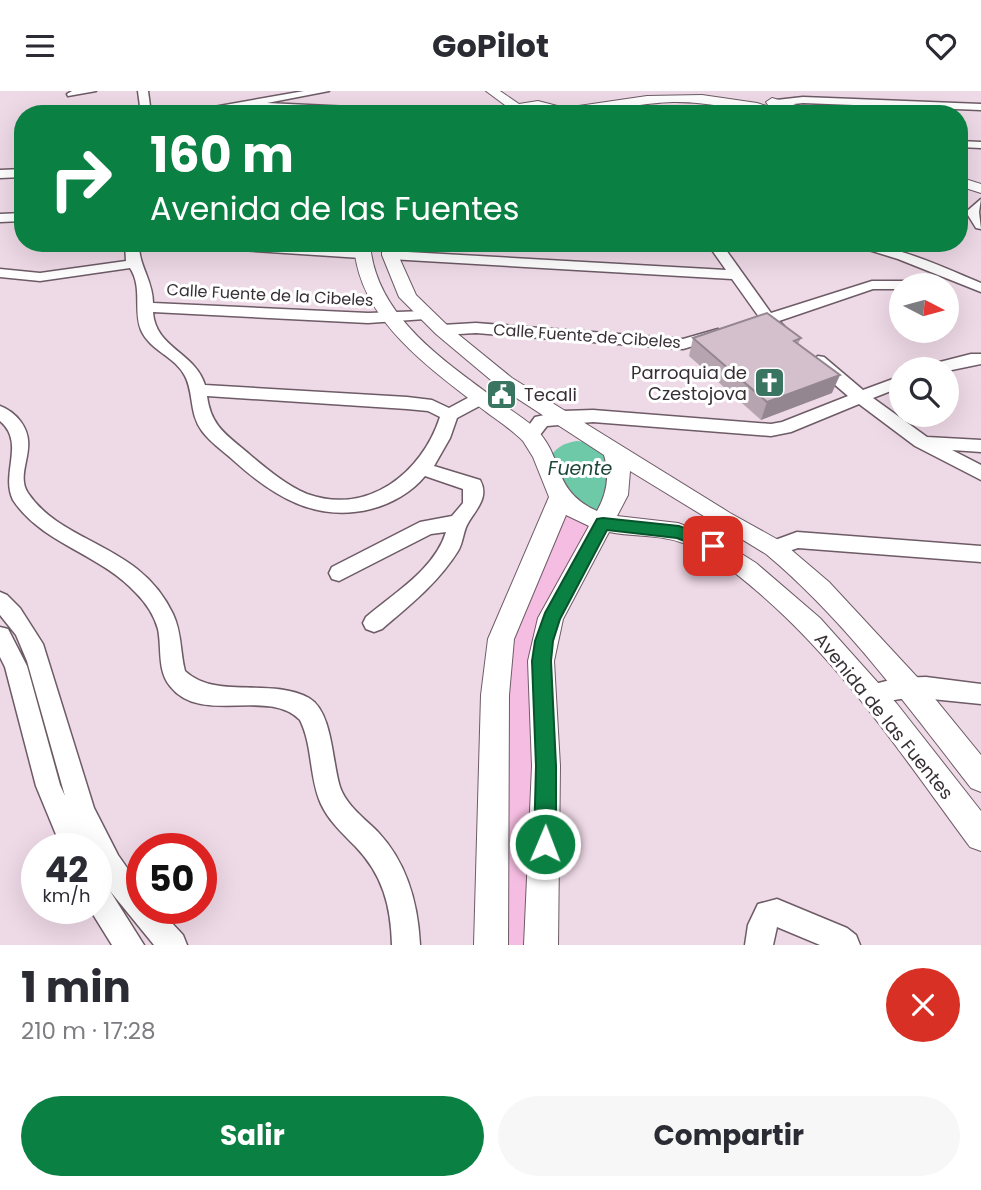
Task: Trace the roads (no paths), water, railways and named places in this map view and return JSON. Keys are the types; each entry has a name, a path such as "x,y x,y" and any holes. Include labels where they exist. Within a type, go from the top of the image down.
{"main road":[{"path":"492,91 507,105"},
{"path":"515,91 539,105"},
{"path":"588,105 641,91"},
{"path":"681,91 752,105"},
{"path":"600,105 641,98 702,94"},
{"path":"362,252 364,270 373,293 392,318 413,340 530,436 544,459 559,499 501,639 495,695 491,945"},
{"name":"Avenida de las Fuentes","path":"391,252 408,297 433,323 505,382 722,519 774,548 820,589 908,686 981,778"},
{"path":"541,945 546,766 541,661 551,618 603,524 620,483 613,449"},
{"name":"Avenida de las Fuentes","path":"559,499 603,524 679,532 713,546 786,601 871,694 981,836"}],"street":[{"path":"72,94 91,91"},
{"path":"239,105 324,91"},
{"path":"789,105 803,100 930,105"},
{"path":"975,193 972,212 981,225"},
{"path":"132,252 132,264 143,278 147,326 154,338 193,375 198,390 200,412 206,425 260,474 284,491 306,501 328,506 353,506 381,499 406,486 423,469 444,437 449,415 481,398"},
{"path":"430,252 738,275"},
{"path":"721,252 768,320 788,336"},
{"path":"888,252 980,287"},
{"path":"0,273 40,277 132,264"},
{"name":"Calle Fuente de Cibeles","path":"433,323 683,344 768,320 872,285 889,285"},
{"path":"959,286 980,287"},
{"name":"Calle Fuente de la Cibeles","path":"146,307 392,318 433,323"},
{"path":"809,353 860,397 921,442 981,473"},
{"path":"959,362 981,359"},
{"path":"530,436 541,421 593,416 771,430 785,428 889,386"},
{"path":"198,390 407,403 432,406 449,415"},
{"path":"0,412 16,423 21,434 22,451 15,476 18,494 41,519 114,559 140,582 160,608 170,635 176,677 187,689 206,695 285,697 305,708 316,733 327,787 338,812 373,846 392,874 406,911 406,945"},
{"path":"921,442 981,446"},
{"path":"374,623 433,572 452,544 458,523 472,505 473,485 423,469"},
{"path":"339,573 427,527 458,523"},
{"path":"774,548 797,540 981,554"},
{"path":"0,601 18,617 35,651 69,772 101,852 131,899 173,945"},
{"path":"0,636 16,666 48,786 68,833"},
{"path":"871,694 889,687 908,686 981,694"},
{"path":"760,945 762,925 768,914 778,913 837,937 846,945"},
{"path":"112,922 130,945"}],"water":[{"name":"Fuente","path":"577,441 586,442 605,454 608,494 596,520 558,497 550,457 561,446"}],"place":[{"name":"Parroquia de Czestojova","path":"770,382"},
{"name":"Tecali","path":"501,394"}]}
